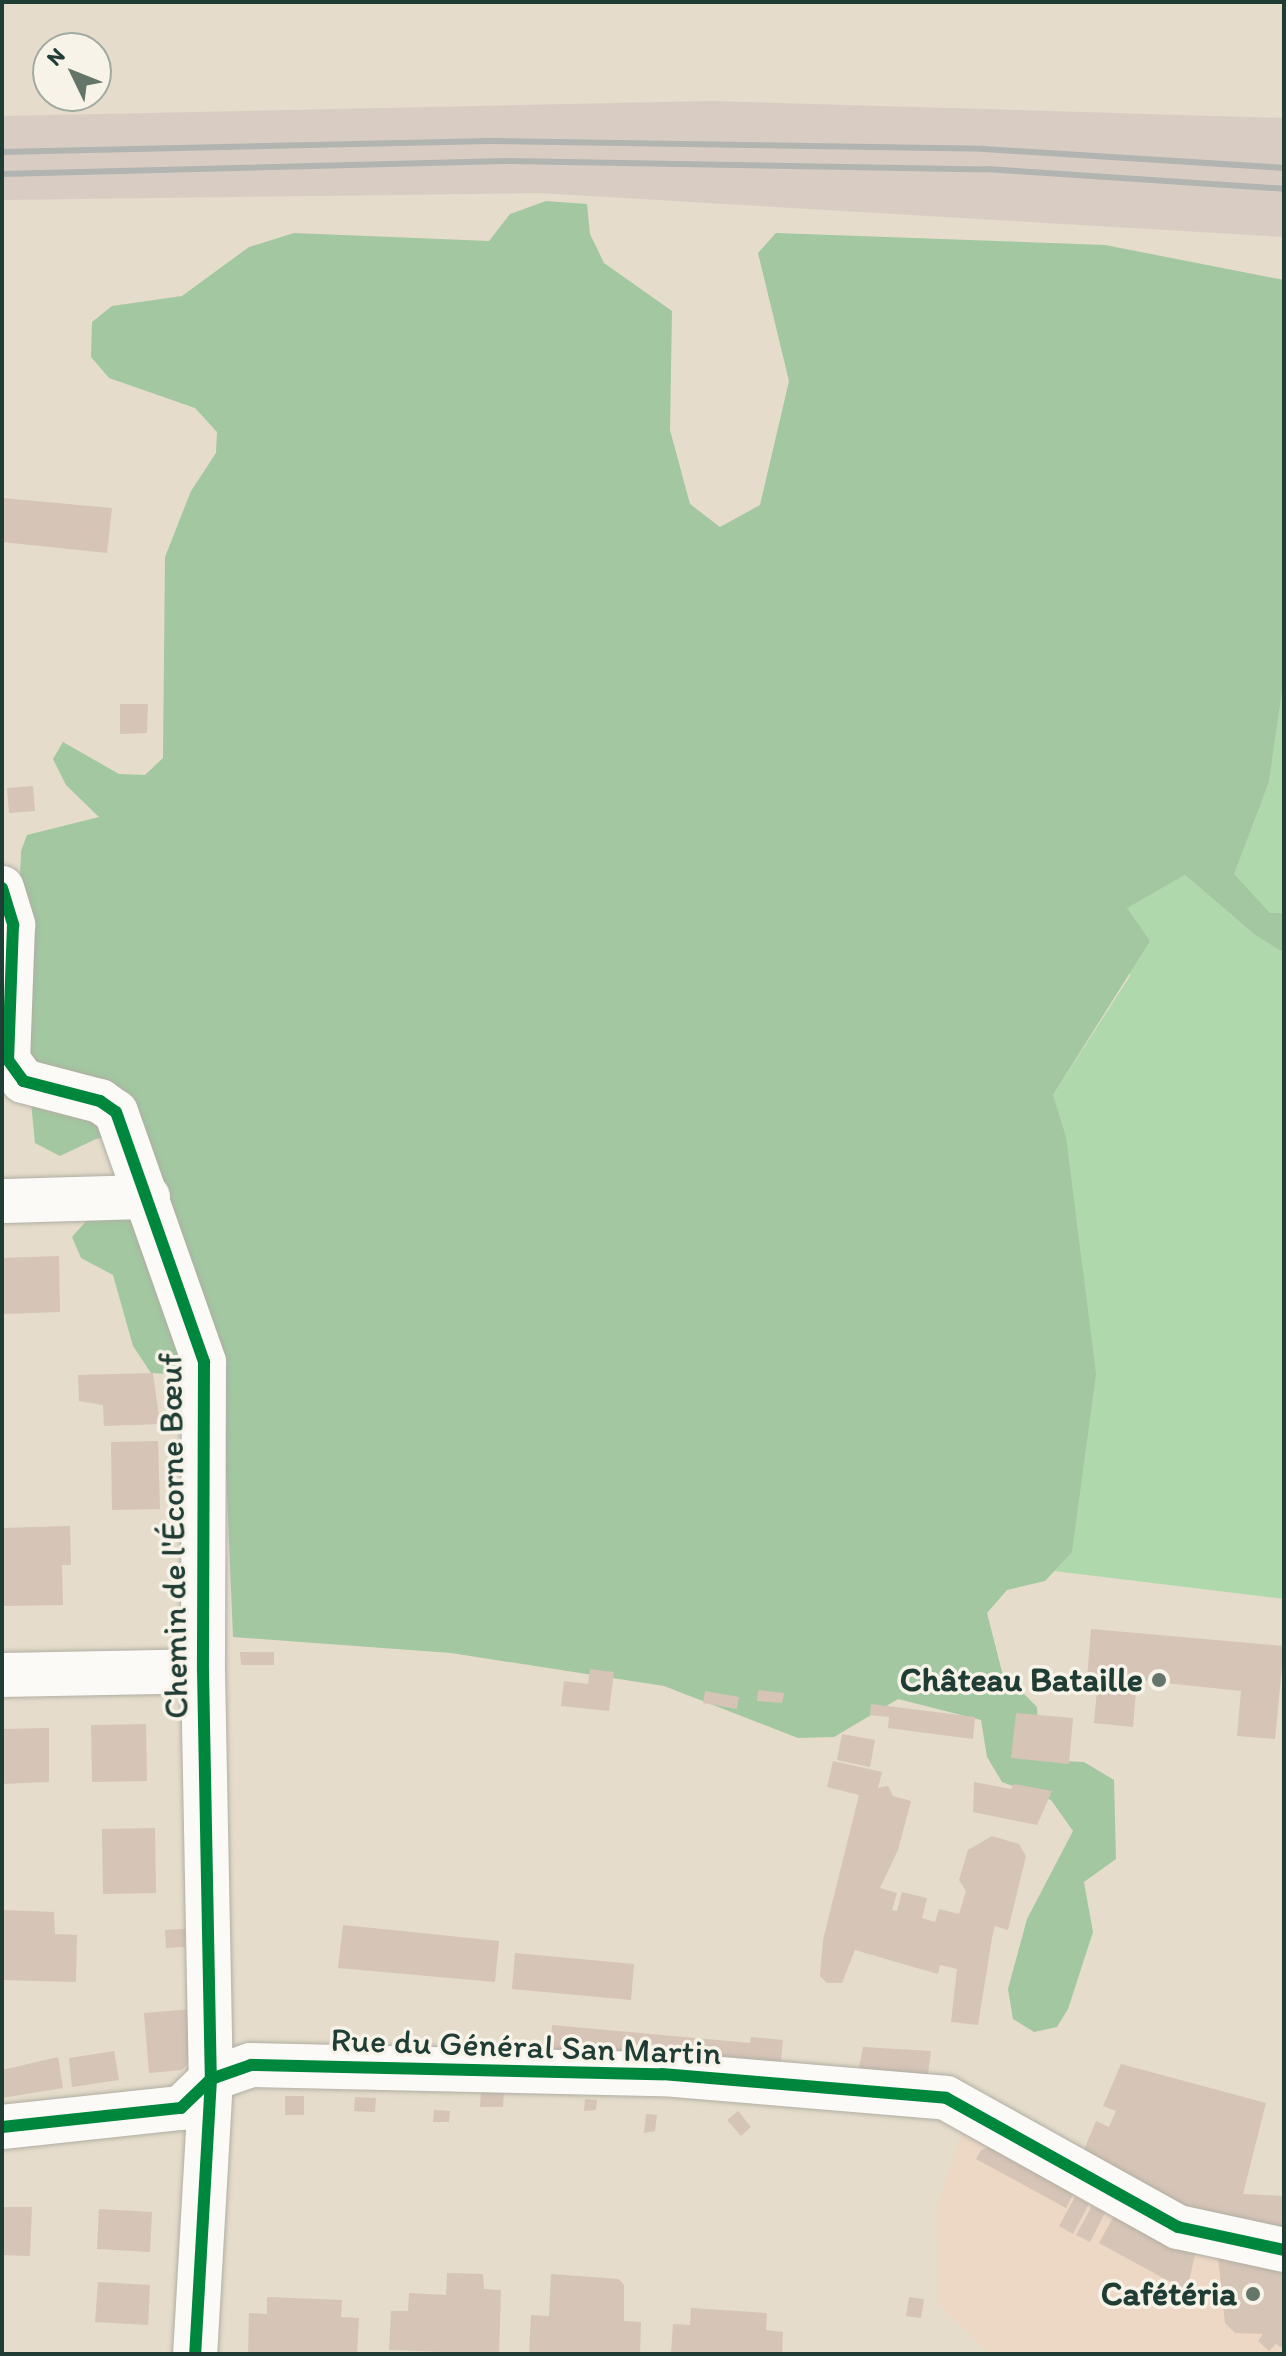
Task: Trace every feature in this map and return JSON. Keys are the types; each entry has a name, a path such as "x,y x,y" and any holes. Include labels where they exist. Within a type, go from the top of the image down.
{"street":[{"name":"Chemin de l'Écorne Bœuf","path":"2,888 13,925 8,1060 23,1081 100,1101 116,1112 204,1362 203,1671 211,2079 195,2354"},
{"path":"2,1201 148,1197"},
{"path":"2,1675 203,1671"},
{"name":"Rue du Général San Martin","path":"211,2079 251,2065 662,2074 946,2098 980,2113 1178,2227 1284,2250"},
{"path":"2,2127 181,2108 211,2079"}],"shaded area":[{"path":"711,101 1284,118 1284,237 539,193 2,200 2,116"},
{"path":"964,2127 1284,2266 1284,2354 989,2354 938,2304 936,2209"}],"green space":[{"path":"546,201 587,204 590,234 604,263 672,311 670,430 690,504 720,527 760,505 789,381 758,253 776,233 1105,245 1284,280 1284,678 1269,782 1234,874 1270,913 1284,913 1284,953 1255,935 1185,875 1127,908 1150,941 1053,1095 1066,1137 1096,1374 1072,1552 1045,1581 1007,1590 987,1613 1002,1672 1037,1707 1040,1760 1084,1762 1114,1780 1116,1859 1084,1882 1093,1932 1068,2009 1057,2027 1034,2032 1013,2019 1008,1989 1027,1919 1073,1831 1051,1800 1002,1782 987,1757 981,1720 898,1699 834,1737 798,1738 664,1686 451,1653 233,1637 222,1377 151,1373 133,1346 113,1275 81,1258 72,1237 139,1162 120,1135 96,1139 60,1156 35,1143 17,960 21,851 27,835 99,817 66,785 53,759 63,742 119,774 145,775 163,758 165,557 191,491 216,453 217,432 195,408 109,378 91,357 92,322 112,306 182,296 249,247 294,233 489,241 510,214"},
{"path":"1284,678 1284,913 1270,913 1233,874 1269,782"},
{"path":"1185,875 1255,935 1284,953 1284,1599 1054,1571 1072,1551 1079,1491 1053,1095 1130,976 1126,908"}],"building":[{"path":"2,498 112,508 107,553 2,542"},
{"path":"120,704 148,704 147,733 120,734"},
{"path":"33,786 35,811 9,813 7,788"},
{"path":"59,1256 60,1312 2,1314 2,1258"},
{"path":"153,1373 160,1424 104,1426 103,1405 79,1401 78,1375"},
{"path":"158,1441 160,1509 112,1510 111,1442"},
{"path":"70,1526 71,1565 62,1565 63,1605 3,1606 2,1528"},
{"path":"1091,1629 1284,1646 1275,1739 1237,1736 1241,1691 1137,1680 1133,1727 1094,1723 1098,1679 1087,1678"},
{"path":"240,1652 274,1652 274,1665 241,1665"},
{"path":"590,1669 614,1672 609,1711 561,1706 564,1681 588,1684"},
{"path":"758,1690 784,1693 782,1703 757,1701"},
{"path":"705,1691 739,1697 737,1709 703,1703"},
{"path":"871,1704 975,1717 973,1739 888,1728 889,1717 870,1715"},
{"path":"1016,1713 1073,1718 1069,1764 1011,1758"},
{"path":"146,1724 147,1781 92,1782 91,1725"},
{"path":"49,1728 49,1782 2,1784 2,1729"},
{"path":"842,1734 875,1740 870,1767 837,1760"},
{"path":"833,1761 882,1772 878,1788 888,1786 893,1796 911,1801 898,1850 880,1888 897,1893 892,1910 897,1911 902,1892 927,1898 922,1918 935,1922 939,1909 959,1914 966,1891 959,1880 968,1850 992,1836 1019,1844 1026,1856 1008,1930 995,1926 978,2025 951,2022 957,1969 940,1965 938,1974 855,1950 842,1983 827,1983 820,1976 823,1940 859,1795 827,1787"},
{"path":"974,1782 1011,1789 1014,1784 1052,1791 1037,1825 973,1812"},
{"path":"155,1828 156,1893 103,1894 102,1829"},
{"path":"3,1910 54,1912 55,1934 77,1935 76,1982 2,1980"},
{"path":"343,1925 499,1941 495,1982 338,1968"},
{"path":"185,1929 185,1947 166,1948 165,1930"},
{"path":"515,1953 634,1964 631,2000 512,1989"},
{"path":"192,2009 196,2055 182,2070 149,2073 144,2013"},
{"path":"552,2025 750,2043 751,2037 783,2040 780,2070 550,2054"},
{"path":"863,2047 931,2051 927,2081 857,2077"},
{"path":"114,2051 119,2080 72,2087 69,2058"},
{"path":"58,2057 63,2088 2,2098 2,2070"},
{"path":"1121,2064 1266,2103 1243,2194 1284,2196 1284,2234 1188,2212 1081,2157 1096,2121 1109,2127 1116,2111 1103,2106"},
{"path":"481,2090 504,2091 503,2107 480,2107"},
{"path":"285,2096 304,2096 304,2115 285,2115"},
{"path":"355,2097 376,2098 375,2112 354,2111"},
{"path":"585,2099 597,2100 596,2110 584,2111"},
{"path":"434,2110 450,2111 449,2122 433,2122"},
{"path":"738,2111 751,2127 741,2136 727,2120"},
{"path":"646,2114 657,2115 655,2131 644,2133"},
{"path":"993,2146 1076,2189 1066,2208 976,2159 981,2150"},
{"path":"1075,2197 1089,2204 1073,2234 1059,2226"},
{"path":"1092,2206 1105,2213 1090,2242 1076,2235"},
{"path":"2,2207 32,2207 30,2256 2,2255"},
{"path":"99,2209 152,2212 150,2252 97,2249"},
{"path":"1116,2212 1197,2245 1187,2291 1099,2243"},
{"name":"Cafétéria","path":"1217,2247 1284,2266 1284,2349 1276,2344 1269,2351 1258,2341 1263,2334 1235,2333 1225,2323"},
{"path":"447,2273 483,2274 484,2289 501,2290 499,2354 389,2350 391,2311 408,2311 409,2293 446,2295"},
{"path":"551,2274 619,2279 624,2285 624,2321 641,2322 640,2354 529,2354 531,2315 549,2316"},
{"path":"98,2282 150,2285 148,2325 95,2322"},
{"path":"267,2297 342,2300 341,2317 359,2318 357,2354 248,2354 249,2313 267,2314"},
{"path":"909,2297 924,2299 921,2318 906,2316"},
{"path":"691,2308 767,2313 766,2330 783,2332 782,2354 671,2354 673,2324 690,2325"}],"railway":[{"path":"2,152 490,141 984,149 1284,168"},
{"path":"2,174 506,161 986,169 1284,189"}],"cycle path":[{"path":"2,888 13,925 8,1060 23,1081 100,1101 116,1112 204,1362 203,1671 211,2079 195,2354"},
{"path":"2,2127 181,2108 211,2079 251,2065 662,2074 946,2098 1178,2227 1284,2250"}],"place":[{"name":"Château Bataille","path":"1159,1680"},
{"name":"Cafétéria","path":"1253,2294"}]}
